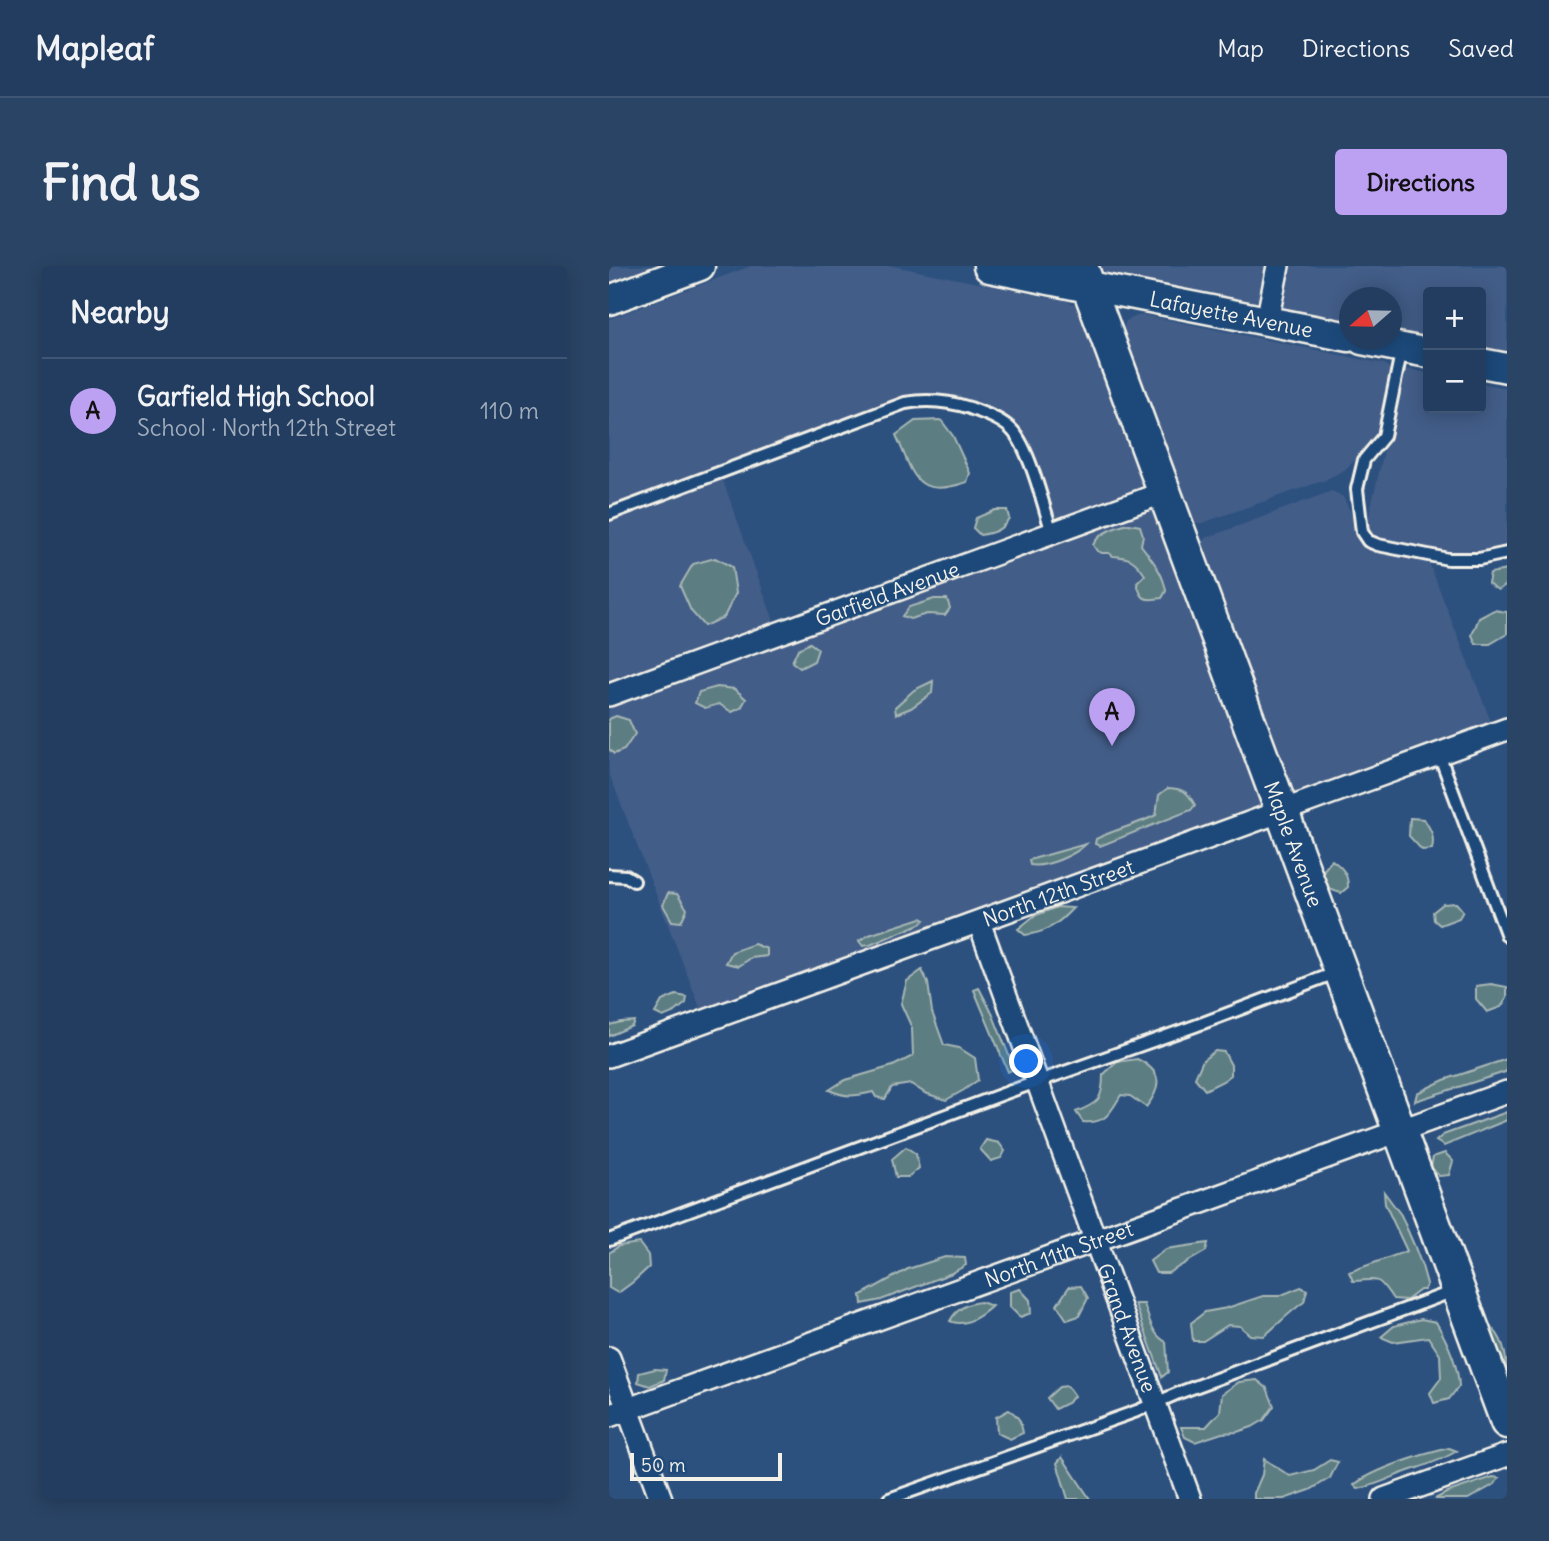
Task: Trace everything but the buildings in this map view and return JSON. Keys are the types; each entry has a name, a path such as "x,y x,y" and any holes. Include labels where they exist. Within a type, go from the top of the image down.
{"main road":[{"name":"Lafayette Avenue","path":"990,266 1085,276"},
{"name":"Maple Avenue","path":"1085,276 1507,1422"}],"street":[{"path":"609,300 700,266"},
{"path":"1267,321 1278,266"},
{"name":"Lafayette Avenue","path":"1085,276 1267,321 1339,335"},
{"path":"1486,364 1507,368"},
{"name":"Garfield Avenue","path":"609,695 1165,492"},
{"name":"North 12th Street","path":"609,1056 1507,729"},
{"name":"Grand Avenue","path":"979,922 1190,1499"},
{"name":"North 11th Street","path":"619,1413 1507,1091"},
{"path":"609,1358 619,1413 661,1499"},
{"path":"1384,1499 1507,1455"}],"lane":[{"path":"1415,350 1384,436 1364,460 1357,489 1362,532 1368,541 1378,545 1448,559 1479,559 1507,553"},
{"path":"609,514 905,403 933,401 958,404 991,416 1013,432 1023,446 1052,533"},
{"path":"1439,754 1503,914 1507,936"},
{"path":"609,876 626,876 634,881"},
{"path":"609,1240 1341,971"},
{"path":"889,1499 1124,1416 1181,1392 1458,1289"}],"shaded area":[{"path":"609,266 656,266 609,284"},
{"path":"751,266 893,266 1067,301 1081,307 1145,484 1143,488 1059,520 1055,517 1028,446 966,402 918,395 904,396 609,508 609,319"},
{"path":"1098,266 1265,266 1259,299 1251,303 1107,274"},
{"path":"1288,266 1507,266 1507,354 1486,350 1486,287 1423,287 1423,337 1402,333 1402,287 1339,287 1339,320 1283,309 1280,305"},
{"path":"1144,315 1385,364 1391,374 1378,429 1360,455 1346,469 1325,480 1202,523 1192,523 1122,337 1126,321"},
{"path":"1405,370 1423,372 1423,413 1486,413 1486,384 1507,388 1507,549 1478,555 1447,555 1387,542 1370,533 1368,520 1402,373"},
{"path":"722,478 775,624 609,684 609,521"},
{"path":"1332,491 1343,497 1359,537 1367,548 1428,560 1491,722 1291,794 1200,547 1206,538"},
{"path":"1149,510 1159,516 1262,799 1258,808 701,1010 609,773 609,708"}],"green space":[{"path":"941,420 953,436 970,473 967,482 936,488 926,486 919,480 907,462 896,435 915,421"},
{"path":"995,510 1007,510 1007,522 997,530 980,535 973,528 976,518"},
{"path":"1129,524 1140,526 1143,535 1141,545 1157,566 1165,584 1166,591 1162,598 1148,599 1142,596 1137,583 1145,575 1135,563 1128,558 1097,551 1093,545 1104,533"},
{"path":"715,558 732,567 736,593 724,617 704,626 691,611 680,586 693,564"},
{"path":"1507,570 1507,584 1498,590 1488,583 1490,573"},
{"path":"934,599 947,599 950,608 945,615 927,614 910,619 902,616 909,607"},
{"path":"1494,610 1507,612 1507,634 1490,644 1476,644 1472,635 1479,618"},
{"path":"810,643 818,649 814,661 800,668 792,662 798,649"},
{"path":"933,681 932,693 911,708 896,714 895,707 914,690"},
{"path":"717,687 735,689 746,699 741,708 732,712 719,704 705,708 695,703 699,692"},
{"path":"616,716 629,720 635,734 624,750 614,754 609,749 609,719"},
{"path":"1168,788 1185,792 1195,805 1191,810 1100,846 1095,844 1096,839 1156,815 1159,795"},
{"path":"1410,818 1424,819 1432,833 1432,849 1422,850 1409,836"},
{"path":"1086,844 1060,860 1044,865 1030,865 1029,860"},
{"path":"1332,860 1347,878 1348,887 1341,893 1329,889 1322,872"},
{"path":"668,893 677,894 687,909 681,922 672,921 663,905"},
{"path":"1456,903 1463,911 1459,918 1440,925 1434,920 1433,912 1443,904"},
{"path":"1057,907 1073,908 1045,930 1025,935 1018,929 1034,916"},
{"path":"921,918 925,920 920,924 870,945 863,946 859,941 869,935"},
{"path":"754,944 767,949 767,956 751,958 739,966 726,963 732,952"},
{"path":"922,970 928,983 932,1012 944,1045 959,1048 975,1058 978,1080 946,1100 925,1093 911,1084 892,1087 885,1099 876,1097 873,1092 851,1095 829,1090 845,1080 893,1066 913,1056 912,1028 901,1004 907,981"},
{"path":"1491,984 1507,987 1507,998 1501,1007 1487,1012 1476,999 1476,986"},
{"path":"979,988 1012,1063 1012,1070 1008,1072 974,990"},
{"path":"676,995 687,997 686,1003 663,1017 655,1013 662,1001"},
{"path":"634,1021 632,1026 609,1036 609,1025"},
{"path":"1215,1051 1224,1052 1231,1065 1231,1075 1205,1090 1195,1078 1203,1060"},
{"path":"1137,1059 1151,1069 1157,1080 1155,1092 1146,1107 1130,1096 1121,1095 1107,1116 1097,1121 1083,1122 1076,1112 1098,1100 1103,1075 1117,1062"},
{"path":"1507,1059 1505,1072 1415,1101 1417,1093 1444,1080"},
{"path":"1507,1112 1507,1120 1444,1146 1436,1141 1443,1135"},
{"path":"986,1140 999,1143 1005,1151 1001,1158 991,1161 980,1149"},
{"path":"906,1147 916,1154 919,1168 908,1177 896,1177 892,1159"},
{"path":"1445,1153 1453,1161 1449,1175 1439,1176 1431,1167 1433,1157"},
{"path":"1384,1192 1401,1215 1427,1284 1424,1290 1407,1300 1393,1299 1380,1282 1353,1281 1349,1272 1407,1251 1385,1204"},
{"path":"639,1243 648,1255 649,1267 618,1293 609,1288 609,1253 619,1246"},
{"path":"1208,1243 1206,1251 1168,1273 1156,1273 1150,1261 1166,1249"},
{"path":"945,1257 965,1258 966,1265 881,1300 862,1304 861,1295 908,1269"},
{"path":"1081,1286 1088,1298 1079,1316 1067,1320 1057,1305 1069,1287"},
{"path":"1301,1287 1307,1290 1304,1302 1264,1336 1250,1335 1240,1326 1228,1325 1203,1341 1193,1341 1191,1323 1205,1312 1263,1296 1279,1296"},
{"path":"1020,1289 1030,1300 1031,1313 1020,1317 1010,1307 1010,1292"},
{"path":"981,1302 992,1306 967,1322 950,1321 963,1307"},
{"path":"1135,1304 1144,1304 1154,1331 1166,1342 1168,1372 1162,1377"},
{"path":"1421,1319 1436,1322 1457,1369 1459,1386 1449,1399 1434,1403 1430,1393 1441,1378 1440,1355 1428,1337 1393,1342 1381,1337 1394,1326"},
{"path":"1490,1327 1502,1343 1507,1377"},
{"path":"655,1369 666,1370 664,1380 650,1386 638,1382 639,1373"},
{"path":"1257,1380 1267,1388 1274,1406 1264,1420 1237,1432 1222,1433 1195,1442 1185,1437 1181,1427 1206,1427 1220,1412 1222,1394 1239,1382"},
{"path":"1067,1386 1074,1396 1069,1402 1055,1409 1047,1398 1059,1387"},
{"path":"1009,1410 1019,1420 1023,1433 1010,1439 997,1433 996,1417"},
{"path":"1449,1448 1457,1451 1374,1485 1358,1489 1354,1485 1386,1468"},
{"path":"1062,1457 1090,1499 1068,1499 1057,1463"},
{"path":"1264,1459 1290,1476 1314,1470 1330,1460 1338,1462 1330,1478 1310,1490 1284,1499 1254,1499"},
{"path":"1493,1477 1499,1478 1495,1484 1468,1499 1435,1499 1448,1492"}],"place":[{"name":"Garfield High School","path":"1112,746"}]}
